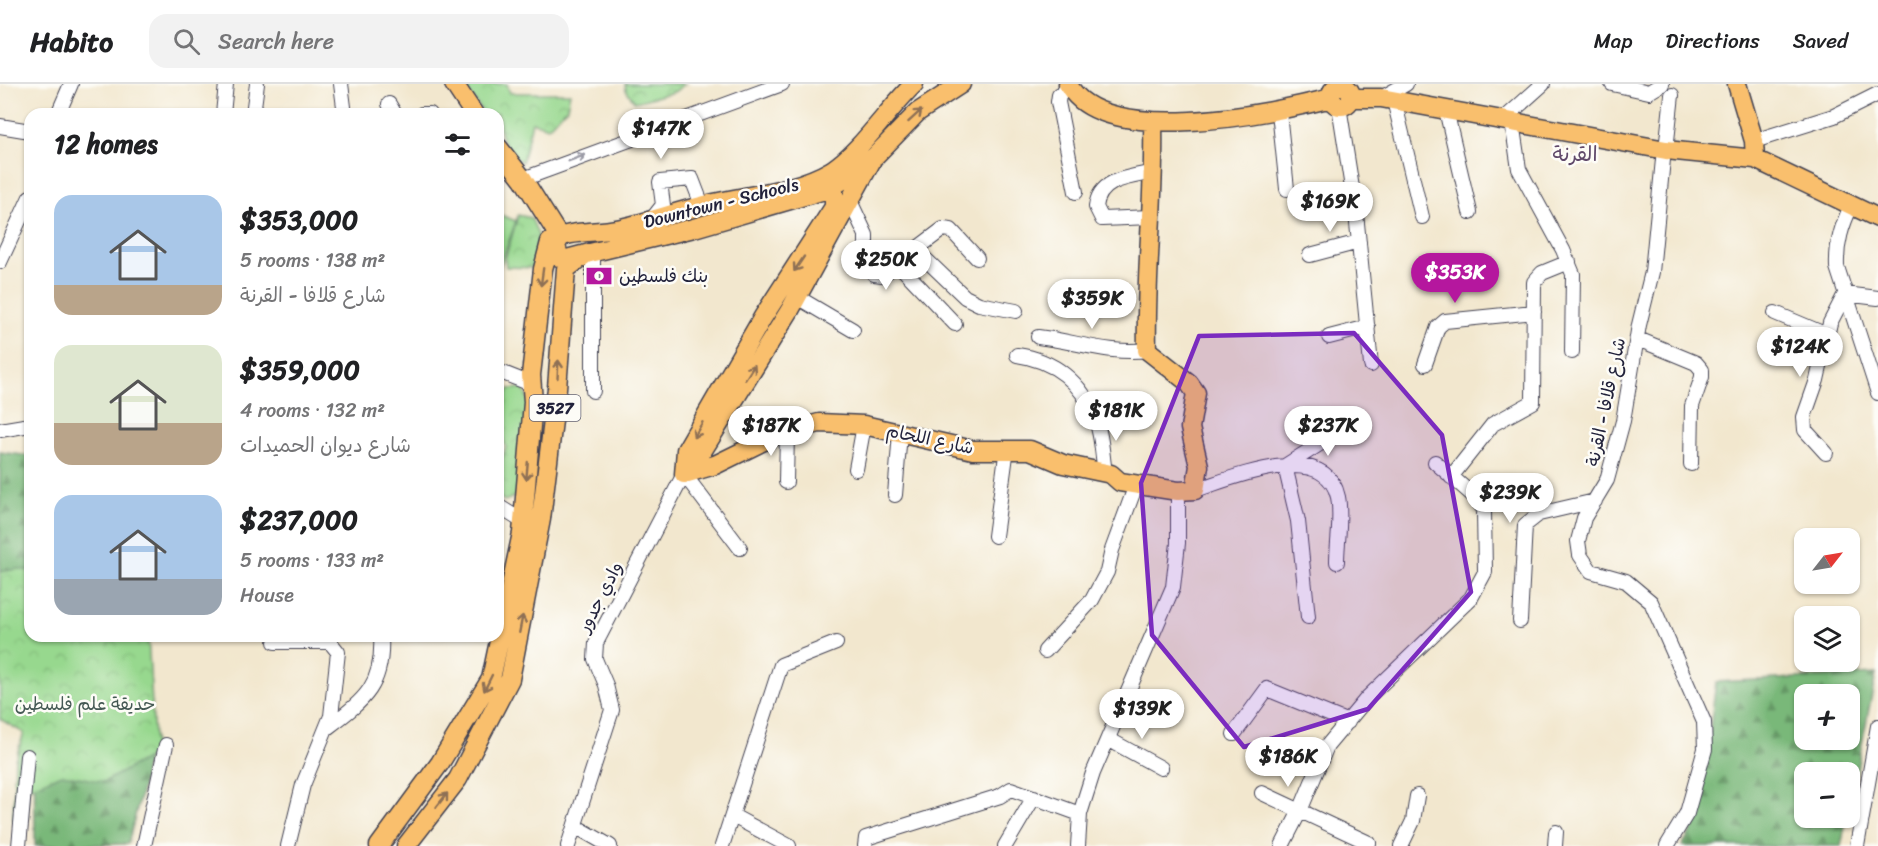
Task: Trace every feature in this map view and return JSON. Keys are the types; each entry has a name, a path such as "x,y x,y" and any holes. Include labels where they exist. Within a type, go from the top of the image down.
{"main road":[{"path":"454,84 470,108"},
{"name":"Downtown - Schools","path":"560,238 641,224 702,205 837,177 872,130 914,84"},
{"path":"684,474 686,450 763,317 839,212 879,151 918,112 961,84"},
{"path":"1737,84 1755,150"},
{"path":"1069,86 1094,110 1153,123 1279,112 1340,94 1388,99 1665,149 1755,150 1878,216"},
{"path":"1153,123 1154,172 1145,292 1147,350 1189,383 1196,393 1190,428 1199,466 1187,490"},
{"path":"872,130 870,140 872,146 879,151"},
{"path":"504,155 523,179 560,238 556,249 563,259 694,228 837,177 879,151"},
{"path":"684,474 693,466 798,297 839,212 834,193 837,177"},
{"path":"694,228 703,216 702,205"},
{"name":"3527","path":"504,613 522,521 533,402 531,384 545,256 550,242 560,238"},
{"name":"3527","path":"405,846 458,779 510,678 541,519 557,388 565,272 590,253"},
{"name":"شارع اللحام","path":"684,474 715,465 787,432 819,423 864,425 973,450 1007,448 1030,450 1063,464 1105,472 1120,482 1187,490"},
{"name":"3527","path":"378,846 440,763 491,680 498,642"}],"street":[{"path":"61,108 71,84"},
{"path":"224,108 226,84"},
{"path":"255,108 257,84"},
{"path":"341,84 344,108"},
{"path":"523,179 782,84"},
{"path":"1406,84 1388,99 1422,217"},
{"path":"1543,84 1508,121 1519,169 1574,274 1572,352"},
{"path":"1612,84 1649,92 1662,84"},
{"path":"1069,86 1059,96 1058,102 1076,192"},
{"path":"1340,94 1359,242 1371,365"},
{"path":"1755,150 1878,94"},
{"name":"شارع قلافا - القرنة","path":"1667,846 1687,813 1705,749 1704,722 1651,602 1634,585 1619,578 1596,573 1584,562 1578,549 1579,531 1585,516 1607,480 1616,451 1653,272 1672,95"},
{"path":"1446,110 1470,212"},
{"path":"1279,112 1287,189"},
{"path":"0,126 24,130"},
{"path":"1151,217 1102,219 1096,207 1101,191 1109,184 1154,172"},
{"path":"641,224 663,208 660,186 688,178 696,183 702,205"},
{"path":"1852,204 1840,233 1836,251 1837,267 1878,393"},
{"path":"0,262 24,210"},
{"path":"839,212 866,235 866,263 870,270 882,275 917,252 939,232 947,229 977,258"},
{"path":"1310,255 1359,242"},
{"path":"917,252 965,297 979,304 1016,311"},
{"path":"590,253 593,391"},
{"path":"1451,477 1493,424 1533,402 1534,284 1538,276 1569,262"},
{"path":"898,264 955,324"},
{"path":"1845,294 1878,298"},
{"path":"1826,453 1805,430 1804,417 1827,335 1845,294"},
{"path":"798,297 853,330"},
{"path":"1425,364 1437,329 1445,321 1534,312"},
{"path":"1775,313 1827,335"},
{"path":"1329,337 1368,327"},
{"path":"1038,337 1100,348 1147,350"},
{"path":"1638,339 1695,363 1702,369 1702,377 1692,406 1691,464"},
{"path":"1017,355 1039,359 1053,365 1065,372 1076,386 1095,418 1105,472"},
{"path":"504,373 531,384"},
{"path":"1285,466 1354,422"},
{"path":"856,469 864,425"},
{"path":"0,430 24,426"},
{"path":"786,482 787,432"},
{"path":"895,495 900,433"},
{"path":"995,536 1007,448"},
{"path":"1282,846 1300,811 1327,746 1368,697 1471,598 1482,580 1485,572 1484,510 1477,499 1435,462"},
{"path":"1078,846 1080,814 1093,772 1173,587 1187,490 1285,466 1301,465 1316,469 1332,484 1339,507 1336,561"},
{"path":"1285,466 1298,521 1308,617"},
{"path":"684,474 740,548"},
{"name":"وادي جدور","path":"568,846 612,710 608,691 595,658 596,643 684,474"},
{"path":"1045,651 1092,600 1107,572 1112,550 1136,485"},
{"path":"1520,621 1526,525 1539,514 1596,501"},
{"path":"504,510 522,521"},
{"path":"275,642 330,642 336,647 333,703 327,728 305,778 288,846"},
{"path":"327,728 362,701 376,682 382,657 381,642"},
{"path":"722,846 782,665 836,642"},
{"path":"1234,734 1267,689 1348,722"},
{"path":"1857,846 1878,726"},
{"path":"1108,739 1161,768"},
{"path":"144,846 166,745"},
{"path":"19,846 27,756"},
{"path":"865,846 866,838 1000,796 1011,789 1080,814"},
{"path":"1262,793 1369,843"},
{"path":"1401,846 1413,821 1417,796"},
{"path":"1005,846 1034,797"},
{"path":"733,816 789,846"},
{"path":"575,826 610,846"}],"highlighted area":[{"path":"1354,333 1442,435 1471,592 1368,709 1244,747 1152,635 1141,483 1199,336"}],"green space":[{"path":"463,84 507,84 510,93 570,93 567,108 548,127 532,122 522,162 504,143 504,108 480,108"},
{"path":"625,84 685,84 674,92 635,102 626,90"},
{"path":"518,215 531,218 537,231 540,243 538,268 506,267 505,259"},
{"path":"504,216 516,221 504,255"},
{"path":"523,388 530,404 518,495 505,501 504,403 509,389"},
{"path":"0,452 24,455 24,642 37,642 150,740 143,785 128,844 35,846 34,728 0,704"},
{"name":"حديقة علم فلسطين","path":"24,570 24,642 148,642 155,754 104,782 62,774 28,788 27,823 13,822 15,760 24,733 0,719 0,572"},
{"path":"1876,674 1858,762 1794,762 1794,828 1845,828 1841,846 1682,846 1698,819 1716,682"}],"place":[{"name":"بنك فلسطين","path":"599,276"}],"district":[{"name":"القرنة","path":"1575,154"}]}
